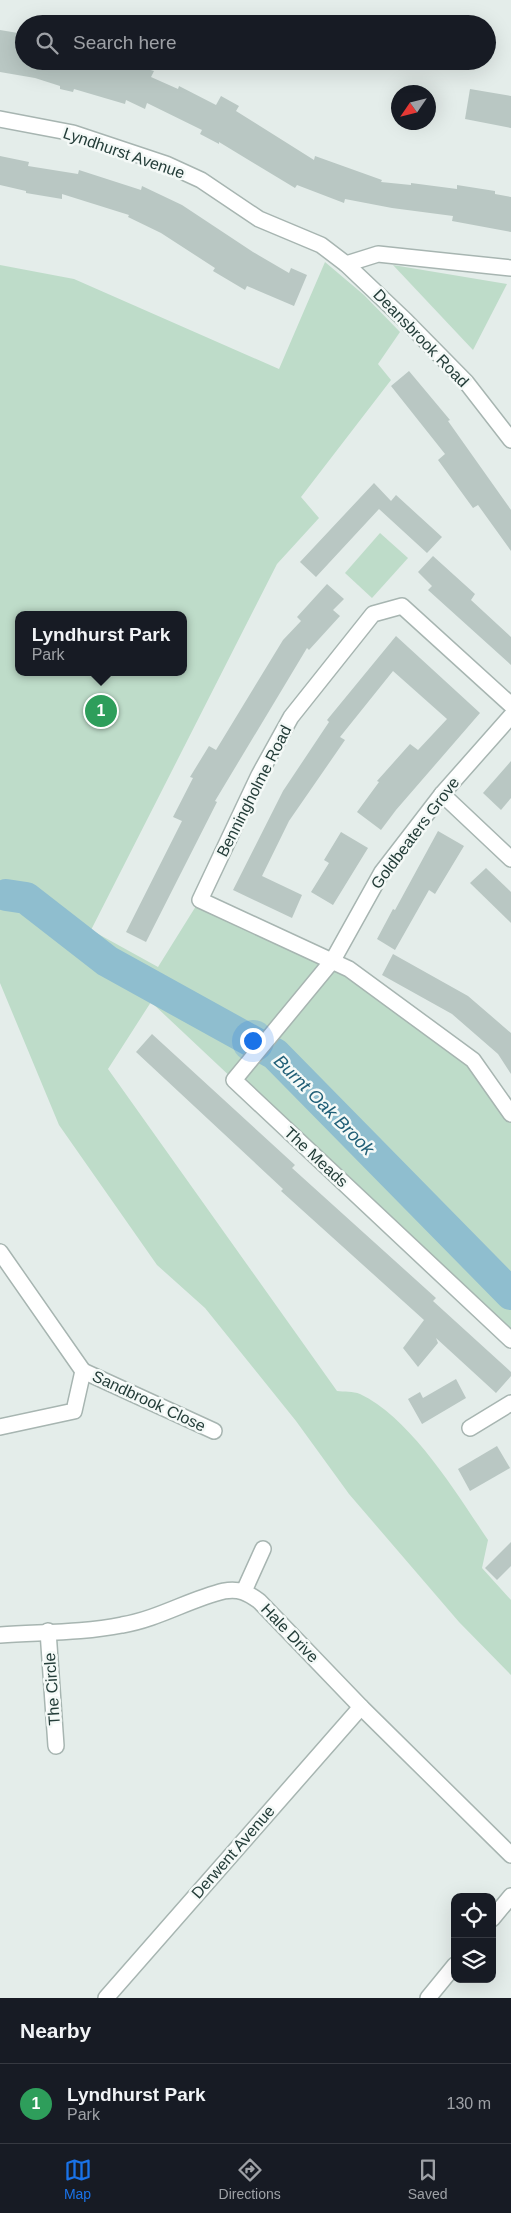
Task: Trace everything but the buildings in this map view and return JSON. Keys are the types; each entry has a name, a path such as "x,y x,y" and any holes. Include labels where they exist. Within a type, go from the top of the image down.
{"street":[{"name":"Lyndhurst Avenue","path":"0,119 73,133 166,164 201,180 260,219 321,245"},
{"name":"Deansbrook Road","path":"321,245 346,264 466,382 511,440"},
{"path":"346,264 378,254 511,268"},
{"name":"Benningholme Road","path":"333,960 200,900 259,775 291,717 373,614 402,606 511,705"},
{"name":"Goldbeaters Grove","path":"333,960 382,872 442,794 511,716"},
{"path":"442,794 511,858"},
{"path":"333,960 349,969 473,1060 511,1114"},
{"name":"The Meads","path":"333,960 234,1080 511,1340"},
{"path":"0,1252 83,1370 74,1411 0,1427"},
{"name":"Sandbrook Close","path":"83,1370 214,1431"},
{"path":"470,1428 511,1403"},
{"path":"0,1635 88,1630 124,1625 157,1616 226,1591 244,1591 263,1549"},
{"name":"Hale Drive","path":"244,1591 260,1601 361,1707 511,1855"},
{"name":"The Circle","path":"48,1631 56,1746"},
{"name":"Derwent Avenue","path":"106,1998 361,1707"},
{"path":"496,1914 511,1896"},
{"path":"428,1998 451,1970"}],"green space":[{"path":"325,262 364,295 400,332 378,364 391,380 301,497 319,518 277,564 91,930 158,967 201,898 333,960 473,1060 511,1114 511,1341 151,1002 108,1069 337,1391 360,1394 379,1405 397,1420 432,1459 488,1540 482,1568 511,1600 511,1675 459,1622 349,1494 296,1421 205,1308 157,1265 59,1125 0,983 0,265 74,279 279,369"},
{"path":"393,265 507,284 473,350"},
{"path":"380,533 408,558 372,598 345,573"}],"waterway":[{"name":"Burnt Oak Brook","path":"6,895 26,898 107,961 275,1054 511,1294"}],"place":[{"name":"Lyndhurst Park","path":"101,711"}]}
